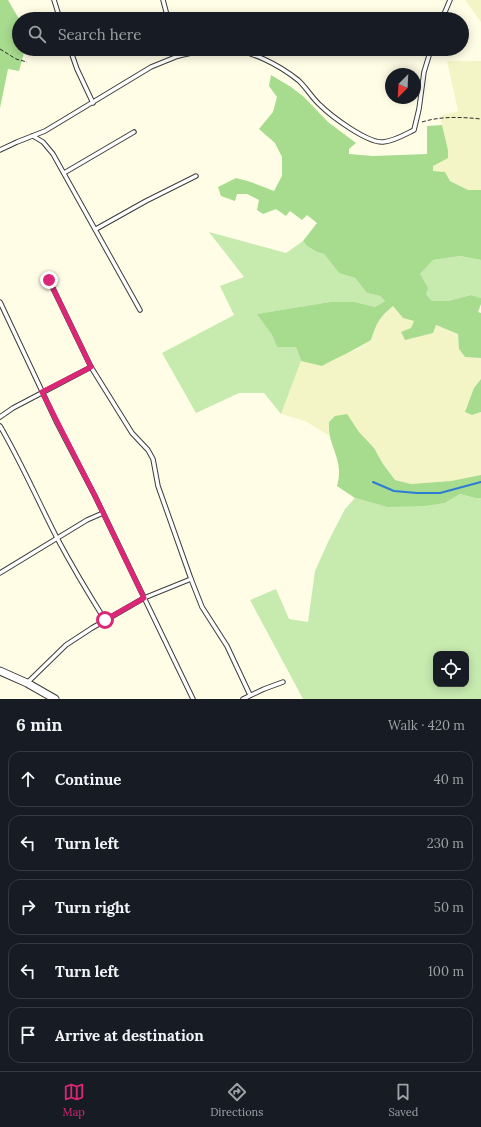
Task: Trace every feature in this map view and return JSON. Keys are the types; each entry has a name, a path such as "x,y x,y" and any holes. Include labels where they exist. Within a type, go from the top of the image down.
{"street":[{"path":"0,670 55,699"}],"lane":[{"path":"54,0 58,12"},
{"path":"163,0 166,12"},
{"path":"445,12 450,0"},
{"path":"72,56 93,103"},
{"path":"0,150 45,131 93,103 129,79 151,67 178,56"},
{"path":"258,56 298,81 320,105 345,126 366,137 382,142 401,137 414,130 419,109 424,72 429,56"},
{"path":"64,173 134,132"},
{"path":"33,136 43,142 53,154 140,310"},
{"path":"96,229 146,201 196,176"},
{"path":"49,280 91,367 132,433 148,450 153,459 158,486 202,607 227,646 250,695"},
{"path":"0,302 42,392 103,513 193,699"},
{"path":"0,417 42,392 91,367"},
{"path":"0,426 78,577 105,620"},
{"path":"0,573 87,520 103,513"},
{"path":"27,683 66,645 105,620 144,598 191,580"},
{"path":"243,699 283,682"}],"path":[{"path":"0,49 16,59 27,62"},
{"path":"415,124 445,118 481,118"}],"green space":[{"path":"0,0 8,0 15,12 12,12 12,56 23,56 19,71 8,69 0,108"},
{"path":"465,0 481,0 481,22"},
{"path":"447,61 481,61 481,190 468,190 450,181 445,172 433,171 433,166 448,150 441,116 458,111"},
{"path":"271,75 304,97 328,122 356,143 349,149 349,154 373,156 427,154 427,126 442,125 448,150 448,158 433,166 433,171 445,172 450,181 468,190 481,190 481,260 460,256 433,260 420,274 428,288 426,294 432,301 448,301 471,295 481,298 481,304 478,312 481,313 481,358 465,357 459,349 458,334 436,325 433,333 405,340 401,332 411,328 414,321 403,318 393,306 379,321 371,340 322,366 301,361 296,347 277,347 272,335 257,314 330,302 355,302 375,307 385,301 380,296 367,293 355,278 339,273 324,254 307,246 303,241 317,223 307,215 302,220 290,211 286,216 276,209 263,214 257,210 259,200 247,194 237,194 235,201 221,196 218,187 236,178 274,191 282,176 282,157 275,143 259,129 273,112 277,97 269,86"},
{"path":"209,232 286,253 303,241 307,246 324,254 339,273 355,278 367,293 380,296 385,301 375,307 355,302 330,302 258,314 272,335 277,347 296,347 301,361 281,414 264,393 239,393 196,413 162,353 234,315 220,286 244,277"},
{"path":"460,256 481,260 481,298 471,295 448,301 432,301 426,294 420,274 433,260"},
{"path":"393,306 403,318 414,321 411,328 435,325 458,334 459,349 465,357 481,358 481,379 474,388 472,415 481,412 481,475 451,481 411,484 395,480 383,464 374,448 359,432 329,422 330,436 305,421 281,414 301,361 322,366 339,356 358,349 371,340 375,326 380,318"},
{"path":"481,379 481,412 472,415 465,412 474,388"},
{"path":"347,414 359,432 374,448 383,464 395,480 411,484 451,481 481,475 481,498 460,494 445,503 424,506 387,507 355,498 337,486 339,479 339,467 329,433 329,422 335,416"},
{"path":"460,494 481,498 481,699 303,699 250,600 276,589 289,619 308,622 315,571 345,509 355,498 387,507 445,503"}],"waterway":[{"path":"373,482 394,491 417,493 440,493 481,482"}],"route":[{"path":"49,280 91,367 42,392 95,496 144,598 105,620"}]}
